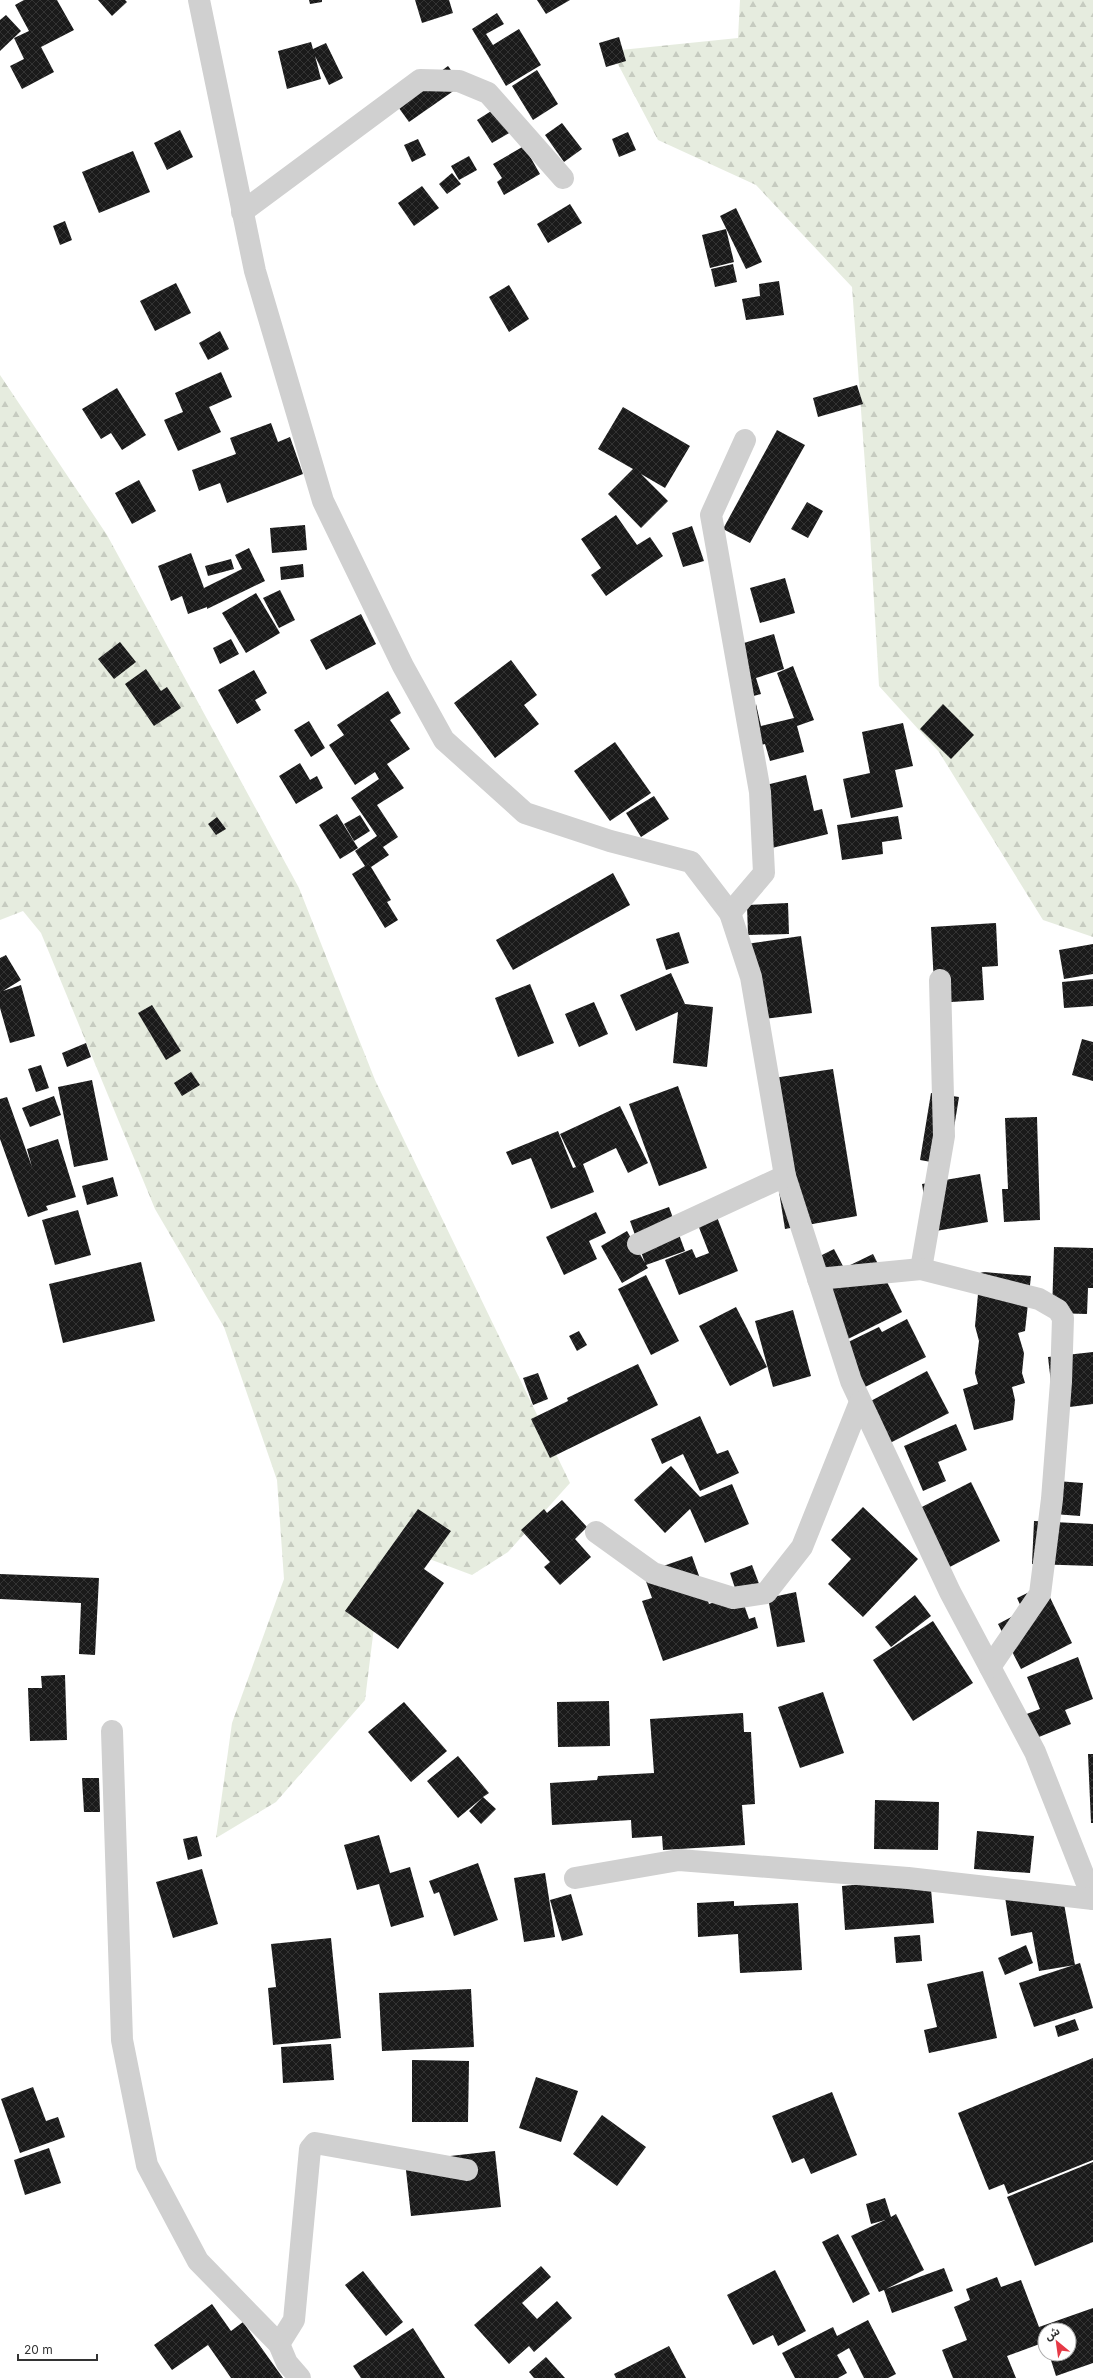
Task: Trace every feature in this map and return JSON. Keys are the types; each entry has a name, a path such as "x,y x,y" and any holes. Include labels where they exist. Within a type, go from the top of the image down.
{"street":[{"path":"198,0 255,271 324,501 402,666 444,740 525,813 610,841 691,862 730,913 752,977 785,1176 851,1381 950,1592 1035,1752 1093,1899 908,1878 679,1860 575,1878"},
{"path":"242,212 420,80 459,81 488,92 563,178"},
{"path":"730,913 764,873 760,792 711,515 745,440"},
{"path":"921,1269 944,1136 940,980"},
{"path":"638,1244 785,1176"},
{"path":"818,1279 921,1269 1039,1299 1058,1310 1063,1318 1061,1382 1052,1499 1040,1594 990,1667"},
{"path":"596,1532 653,1573 732,1598 766,1593 802,1547 860,1402"},
{"path":"112,1731 122,2040 147,2164 198,2261 279,2344 287,2363 300,2378"},
{"path":"279,2344 294,2320 310,2149 315,2143 467,2170"}],"green space":[{"path":"740,0 1093,0 1093,937 1043,920 939,752 879,686 870,533 852,287 756,185 658,140 611,51 738,38"},
{"path":"0,375 107,535 299,888 375,1080 570,1483 508,1552 472,1575 424,1557 375,1619 365,1700 276,1802 216,1838 232,1723 284,1579 277,1480 224,1327 155,1209 41,933 23,911 0,920"}],"building":[{"path":"24,0 57,0 74,30 41,47 54,72 22,89 10,66 24,59 14,38 29,31 15,5"},
{"path":"98,0 125,0 127,2 112,16"},
{"path":"309,0 322,0 322,2 310,4"},
{"path":"415,0 449,0 453,13 422,23"},
{"path":"537,0 570,0 546,14"},
{"path":"497,13 504,24 486,34 493,45 519,29 541,65 506,86 472,29"},
{"path":"6,15 21,31 0,51 0,20"},
{"path":"619,37 626,61 606,67 599,43"},
{"path":"311,42 313,49 326,43 343,78 329,85 315,56 321,79 287,89 278,51"},
{"path":"448,66 462,85 409,122 396,104"},
{"path":"537,70 558,104 533,120 512,86"},
{"path":"496,108 511,132 492,143 477,120"},
{"path":"562,123 582,149 564,162 545,135"},
{"path":"180,130 193,157 167,170 154,143"},
{"path":"628,132 636,150 619,157 612,139"},
{"path":"418,139 426,155 412,162 404,145"},
{"path":"524,146 540,174 504,195 497,182 502,178 493,164"},
{"path":"133,151 150,192 99,213 82,172"},
{"path":"469,156 477,170 459,180 451,166"},
{"path":"452,173 461,184 447,194 439,184"},
{"path":"422,186 439,208 414,226 398,203"},
{"path":"570,204 582,223 548,243 537,224"},
{"path":"736,208 762,262 746,269 720,216"},
{"path":"65,221 72,240 60,245 53,226"},
{"path":"726,229 734,262 710,268 702,235"},
{"path":"733,264 737,282 715,287 711,269"},
{"path":"779,281 784,315 746,320 742,299 760,296 759,284"},
{"path":"176,283 191,313 155,331 140,301"},
{"path":"509,285 529,319 509,332 489,297"},
{"path":"220,331 229,349 208,360 199,343"},
{"path":"221,372 232,397 209,407 221,432 178,451 164,420 183,412 175,393"},
{"path":"857,385 863,404 818,417 813,398"},
{"path":"117,388 146,435 122,450 111,433 101,439 82,409"},
{"path":"623,407 690,446 665,488 641,474 668,501 641,528 608,494 633,469 598,449"},
{"path":"271,423 278,442 290,437 303,474 227,503 220,483 199,491 192,470 236,454 230,438"},
{"path":"777,430 805,445 750,543 723,529"},
{"path":"139,480 156,511 132,524 115,493"},
{"path":"807,502 823,511 808,538 791,529"},
{"path":"616,515 637,545 650,537 663,556 606,596 591,575 601,568 581,539"},
{"path":"305,525 307,550 272,553 270,528"},
{"path":"692,526 704,561 683,567 672,533"},
{"path":"249,548 265,581 207,609 207,607 188,614 182,596 171,601 158,566 191,553 204,588 242,569 235,555"},
{"path":"231,559 234,569 208,576 205,566"},
{"path":"303,564 304,577 281,580 280,567"},
{"path":"785,578 795,613 760,623 750,588"},
{"path":"280,590 295,620 279,628 263,598"},
{"path":"256,593 280,633 246,653 222,613"},
{"path":"361,614 376,644 326,670 310,640"},
{"path":"774,634 784,669 756,678 761,694 742,699 727,648"},
{"path":"231,639 239,654 220,664 213,648"},
{"path":"120,642 136,662 114,679 98,659"},
{"path":"511,660 537,695 524,705 539,724 495,758 454,703"},
{"path":"793,666 814,720 797,726 804,752 770,761 765,744 749,748 756,704 761,726 794,718 777,673"},
{"path":"146,669 161,691 167,687 181,708 154,726 125,684"},
{"path":"254,670 267,693 255,700 261,710 237,724 218,690"},
{"path":"388,691 401,713 390,720 410,749 387,764 404,788 377,805 398,837 383,847 389,855 371,867 391,900 387,902 398,920 385,928 352,874 365,866 355,851 377,836 351,798 379,779 375,772 355,785 329,745 344,735 337,725"},
{"path":"943,704 974,735 951,759 920,729"},
{"path":"309,721 325,748 311,757 294,730"},
{"path":"903,723 913,766 895,770 903,807 851,818 843,779 870,773 862,732"},
{"path":"615,742 651,793 610,821 574,771"},
{"path":"300,763 310,780 317,776 323,788 296,804 279,776"},
{"path":"806,775 814,811 822,809 828,834 772,848 758,787"},
{"path":"654,796 669,819 641,837 626,813"},
{"path":"337,814 358,848 340,859 319,825"},
{"path":"360,815 370,831 354,841 344,824"},
{"path":"898,816 902,839 882,842 883,854 842,860 837,825"},
{"path":"217,817 226,829 216,835 208,824"},
{"path":"613,873 630,905 513,970 496,940"},
{"path":"788,903 789,934 748,935 747,905"},
{"path":"996,923 998,966 982,967 984,1000 935,1003 931,927"},
{"path":"679,932 689,963 666,970 656,939"},
{"path":"801,936 812,1013 756,1020 746,944"},
{"path":"1093,944 1093,974 1064,979 1059,950"},
{"path":"6,955 21,980 3,991 21,985 35,1036 10,1043 0,1008 0,958"},
{"path":"671,973 685,1004 713,1007 707,1067 673,1063 678,1012 636,1031 620,995"},
{"path":"1093,979 1093,1006 1064,1008 1062,982"},
{"path":"530,984 554,1043 518,1057 495,998"},
{"path":"594,1002 608,1034 579,1047 565,1014"},
{"path":"152,1005 181,1051 166,1060 138,1013"},
{"path":"1082,1039 1093,1042 1093,1081 1072,1075"},
{"path":"86,1043 91,1057 67,1067 62,1053"},
{"path":"41,1065 49,1088 36,1092 28,1069"},
{"path":"833,1069 857,1216 785,1229 761,1080"},
{"path":"191,1072 200,1085 182,1096 174,1083"},
{"path":"92,1080 108,1160 74,1167 58,1087"},
{"path":"678,1086 707,1168 659,1186 629,1104"},
{"path":"931,1093 959,1097 948,1165 920,1160"},
{"path":"54,1096 61,1115 30,1127 22,1108"},
{"path":"7,1097 32,1167 27,1149 58,1139 76,1197 46,1206 48,1210 28,1217 0,1139 0,1099"},
{"path":"620,1106 648,1163 628,1173 616,1148 583,1164 594,1192 551,1209 531,1158 512,1165 506,1152 558,1131 573,1168 576,1167 560,1134"},
{"path":"1037,1117 1040,1220 1004,1222 1002,1189 1008,1189 1005,1118"},
{"path":"980,1174 988,1222 930,1232 922,1184"},
{"path":"113,1177 118,1196 87,1205 82,1186"},
{"path":"669,1207 685,1251 646,1265 648,1268 622,1283 601,1246 627,1231 645,1263 630,1221"},
{"path":"78,1210 91,1255 55,1265 42,1220"},
{"path":"596,1212 606,1233 589,1241 597,1259 564,1275 546,1237"},
{"path":"717,1217 738,1271 679,1295 665,1260 692,1249 696,1258 709,1253 698,1225"},
{"path":"1054,1247 1093,1248 1093,1288 1088,1288 1087,1314 1052,1313"},
{"path":"834,1249 844,1268 873,1254 902,1312 842,1342 804,1264"},
{"path":"141,1262 155,1321 63,1343 49,1284"},
{"path":"984,1272 1031,1276 1025,1331 1018,1333 1024,1353 1022,1373 1025,1383 1012,1387 1015,1400 1013,1420 974,1430 963,1389 978,1384 975,1373 979,1341 975,1326 980,1273"},
{"path":"646,1275 679,1341 651,1355 618,1289"},
{"path":"736,1307 767,1367 730,1386 699,1326"},
{"path":"793,1310 811,1376 773,1387 755,1321"},
{"path":"907,1319 926,1357 863,1388 842,1345 879,1327 882,1332"},
{"path":"579,1331 587,1345 577,1351 569,1336"},
{"path":"1093,1352 1093,1404 1054,1409 1048,1357"},
{"path":"638,1364 658,1405 550,1458 531,1419 568,1401 567,1398"},
{"path":"927,1371 949,1413 888,1444 867,1403"},
{"path":"538,1373 548,1399 533,1405 523,1378"},
{"path":"700,1416 717,1454 728,1450 739,1473 700,1491 683,1454 662,1464 651,1439"},
{"path":"956,1424 967,1450 938,1462 946,1481 923,1491 904,1446"},
{"path":"671,1466 700,1497 732,1484 749,1524 705,1543 690,1509 665,1533 634,1500"},
{"path":"1044,1480 1083,1483 1080,1516 1041,1513"},
{"path":"971,1482 1000,1541 942,1571 912,1512"},
{"path":"562,1500 587,1527 575,1539 591,1557 560,1585 544,1567 550,1562 521,1530 544,1509 547,1513"},
{"path":"863,1507 918,1559 863,1617 828,1584 851,1559 831,1540"},
{"path":"418,1509 451,1531 424,1569 444,1583 398,1649 345,1611"},
{"path":"1034,1521 1093,1524 1093,1566 1032,1564"},
{"path":"692,1556 709,1604 737,1594 730,1573 752,1565 761,1589 741,1596 749,1619 755,1617 758,1628 663,1661 642,1601 652,1598 643,1573"},
{"path":"0,1574 99,1578 95,1655 79,1654 81,1603 0,1599"},
{"path":"1044,1585 1072,1643 1021,1669 998,1624 1023,1611 1017,1598"},
{"path":"796,1592 805,1642 777,1647 768,1598"},
{"path":"915,1595 931,1616 891,1647 875,1627"},
{"path":"933,1621 973,1683 913,1721 873,1660"},
{"path":"1078,1657 1093,1699 1065,1710 1071,1724 1034,1739 1024,1715 1040,1709 1027,1677"},
{"path":"65,1675 67,1740 30,1741 28,1688 42,1688 41,1676"},
{"path":"823,1692 844,1753 800,1768 778,1707"},
{"path":"609,1701 610,1746 558,1747 557,1702"},
{"path":"404,1702 447,1751 411,1782 368,1732"},
{"path":"743,1713 744,1732 751,1732 755,1804 742,1805 745,1845 663,1850 662,1836 632,1838 631,1820 552,1825 550,1783 597,1780 598,1776 654,1773 650,1719"},
{"path":"1088,1754 1093,1754 1093,1823 1091,1823"},
{"path":"458,1756 489,1793 483,1797 496,1809 481,1824 469,1811 482,1798 458,1818 427,1781"},
{"path":"82,1778 99,1778 100,1812 84,1812"},
{"path":"875,1800 939,1802 938,1850 874,1849"},
{"path":"977,1831 1034,1836 1030,1873 974,1869"},
{"path":"379,1835 390,1873 410,1867 424,1917 391,1927 379,1884 357,1890 344,1845"},
{"path":"197,1836 202,1856 188,1860 183,1839"},
{"path":"478,1863 498,1920 454,1936 439,1892 434,1894 429,1881"},
{"path":"202,1869 218,1924 173,1938 156,1882"},
{"path":"545,1873 555,1937 524,1942 514,1878"},
{"path":"930,1878 934,1923 845,1930 842,1886"},
{"path":"1061,1887 1075,1965 1039,1971 1032,1932 1011,1936 1005,1897"},
{"path":"571,1894 583,1935 562,1941 550,1900"},
{"path":"734,1901 734,1906 798,1903 802,1970 740,1973 738,1934 698,1937 697,1903"},
{"path":"920,1935 922,1961 896,1963 894,1937"},
{"path":"331,1938 341,2038 273,2045 268,1988 276,1987 271,1944"},
{"path":"1026,1945 1033,1963 1005,1975 998,1958"},
{"path":"1080,1963 1093,2008 1034,2027 1019,1983"},
{"path":"983,1971 997,2038 929,2053 924,2030 937,2027 927,1984"},
{"path":"471,1989 474,2047 382,2051 379,1993"},
{"path":"1075,2019 1079,2030 1058,2037 1055,2026"},
{"path":"331,2044 334,2080 283,2083 281,2047"},
{"path":"1093,2058 1093,2160 1008,2194 1004,2184 989,2190 958,2113"},
{"path":"412,2060 469,2061 468,2122 412,2122"},
{"path":"536,2077 578,2091 561,2142 519,2128"},
{"path":"33,2087 46,2121 58,2117 65,2137 20,2153 1,2099"},
{"path":"832,2092 857,2155 811,2174 804,2158 792,2163 772,2116"},
{"path":"602,2115 646,2147 617,2186 573,2154"},
{"path":"49,2148 61,2183 25,2195 14,2160"},
{"path":"495,2151 501,2207 411,2216 405,2161"},
{"path":"1093,2162 1093,2242 1035,2266 1007,2197"},
{"path":"885,2198 891,2217 896,2214 924,2270 886,2289 944,2268 953,2291 892,2313 884,2290 879,2292 851,2236 885,2220 871,2224 866,2204"},
{"path":"838,2234 870,2294 853,2303 822,2242"},
{"path":"541,2266 551,2277 522,2303 537,2319 557,2301 572,2318 534,2352 529,2346 509,2364 474,2325"},
{"path":"775,2270 806,2331 778,2346 773,2335 753,2345 727,2295"},
{"path":"363,2271 403,2322 386,2336 345,2285"},
{"path":"997,2277 1001,2287 1021,2280 1037,2322 1037,2345 1007,2356 1016,2378 953,2378 942,2350 967,2340 954,2307 970,2300 966,2289"},
{"path":"212,2304 231,2331 243,2322 283,2378 231,2378 208,2345 172,2370 154,2345"},
{"path":"1093,2308 1093,2363 1056,2376 1052,2362 1077,2362 1077,2322 1053,2322"},
{"path":"868,2320 896,2374 888,2378 864,2378 849,2348 837,2355 847,2373 838,2378 795,2378 782,2353 833,2327 837,2336"},
{"path":"413,2328 445,2378 361,2378 353,2366"},
{"path":"669,2346 686,2378 616,2378 614,2374"},
{"path":"546,2357 565,2378 534,2378 529,2372"}]}
